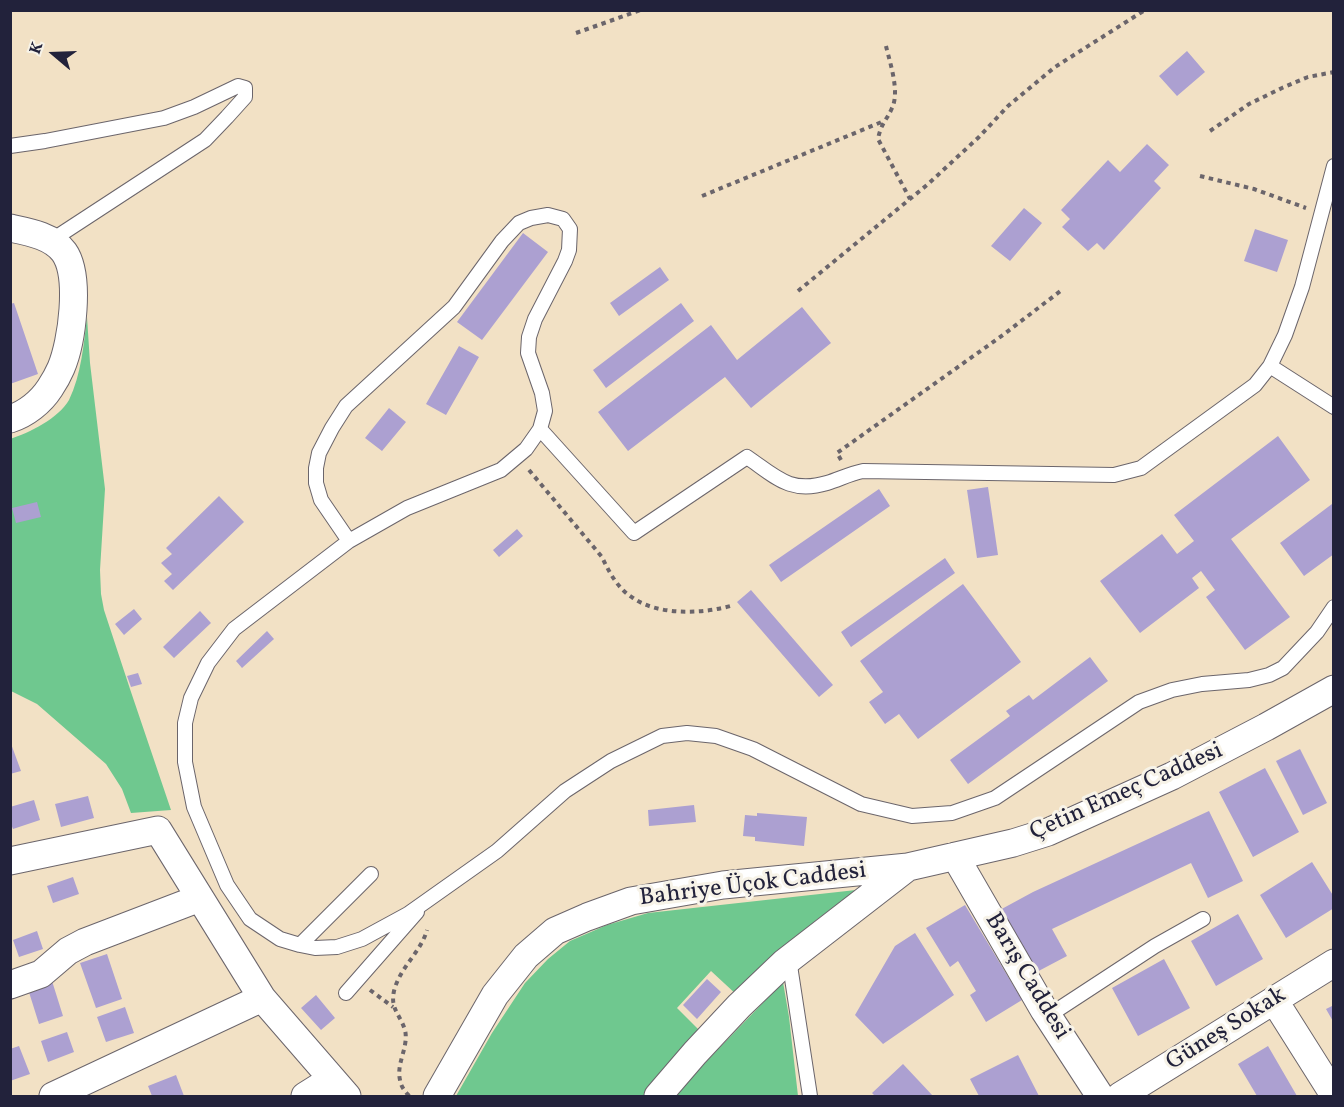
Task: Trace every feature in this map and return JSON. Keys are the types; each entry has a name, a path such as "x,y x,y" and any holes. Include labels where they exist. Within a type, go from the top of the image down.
{"street":[{"path":"10,228 28,231 52,240 64,252 74,288 73,311 61,367 49,390 34,406 10,419"},
{"name":"Çetin Emeç Caddesi","path":"908,867 1022,840 1078,820 1266,728 1334,689"},
{"path":"10,861 158,830 262,998 339,1088 305,1096"},
{"name":"Barış Caddesi","path":"955,856 1048,1016 1100,1096"},
{"path":"658,1096 732,1014 789,959 908,867"},
{"name":"Bahriye Üçok Caddesi","path":"437,1096 495,995 526,956 555,931 631,901 723,885 908,867"},
{"path":"10,985 46,971 68,951 85,942 200,898"},
{"name":"Güneş Sokak","path":"1120,1096 1334,963"},
{"path":"53,1096 262,998"},
{"path":"1274,1000 1334,1095"}],"lane":[{"path":"10,146 164,118 194,107 238,86 245,88 245,97 205,140 52,240"},
{"path":"540,429 634,533 747,457 782,482 799,487 816,486 863,471 1114,475 1141,468 1255,385 1270,366 1285,335 1302,287 1334,166"},
{"path":"349,541 321,500 316,483 319,453 346,406 454,307 502,241 519,223 548,215 563,219 570,230 566,261 535,319 529,337 528,353 542,393 545,411 540,429 526,449 501,470 407,508 349,541 234,630 208,663 191,698 185,723 185,762 194,807 227,885 250,919 265,930 280,939 315,948 337,947 362,939 408,914 497,851 565,791 611,762 662,736 687,733 716,736 753,748 861,804 912,816 952,813 995,798 1139,702 1172,690 1202,684 1249,680 1269,675 1283,668 1317,632 1334,608"},
{"path":"1270,366 1334,407"},
{"path":"300,945 371,874"},
{"path":"346,993 428,900"},
{"path":"1048,1016 1146,951 1203,919"},
{"path":"789,959 810,1096"}],"path":[{"path":"576,33 641,10"},
{"path":"798,291 910,199 979,137 1008,106 1055,67 1145,10"},
{"path":"886,46 894,87 894,100 878,139 910,199"},
{"path":"1210,131 1249,104 1282,88 1308,77 1334,72"},
{"path":"702,196 884,121"},
{"path":"1200,176 1254,189 1321,213"},
{"path":"849,474 837,453 1064,289"},
{"path":"518,456 602,557 621,589 633,598 660,609 685,612 734,605"},
{"path":"393,1008 394,992 400,975 426,935 430,921 428,900"},
{"path":"357,981 393,1008 405,1030 399,1072 400,1082 409,1096"}],"green space":[{"path":"87,317 90,363 105,489 100,570 101,594 104,610 171,810 131,813 122,789 106,764 37,704 11,691 10,439 51,419 69,400 79,370"},
{"path":"856,890 815,921 738,996 711,971 677,1008 700,1031 647,1096 456,1096 492,1033 525,983 548,959 570,941 607,925 648,913"},
{"path":"783,982 798,1096 673,1096"}],"building":[{"path":"1187,51 1205,72 1177,96 1159,76"},
{"path":"1147,144 1169,165 1154,181 1161,188 1104,250 1097,243 1088,251 1062,227 1070,219 1061,210 1108,160 1120,172"},
{"path":"1024,208 1042,223 1010,261 991,246"},
{"path":"1255,229 1288,240 1277,272 1244,261"},
{"path":"523,233 548,252 482,340 457,322"},
{"path":"660,267 669,280 619,316 610,303"},
{"path":"14,303 38,374 10,384 10,304"},
{"path":"681,303 694,321 606,388 593,370"},
{"path":"802,307 831,343 751,408 725,377 628,451 598,412 711,325 737,360"},
{"path":"459,346 479,357 446,415 426,404"},
{"path":"389,408 406,422 382,451 365,438"},
{"path":"1278,436 1310,480 1231,539 1290,617 1245,650 1206,597 1215,590 1201,571 1192,578 1199,588 1140,633 1100,581 1162,534 1177,554 1194,541 1174,515"},
{"path":"988,487 998,555 977,558 967,490"},
{"path":"879,489 890,506 781,582 769,565"},
{"path":"219,496 244,522 173,590 164,581 172,574 161,563 172,554 166,548"},
{"path":"37,502 41,517 16,523 12,508"},
{"path":"1332,504 1334,506 1334,554 1304,576 1280,543"},
{"path":"517,529 523,536 499,557 493,550"},
{"path":"945,558 955,573 851,647 841,632"},
{"path":"963,584 1021,662 918,739 899,714 885,724 869,702 883,692 860,661"},
{"path":"751,590 833,685 819,697 737,602"},
{"path":"134,609 142,619 124,635 115,624"},
{"path":"200,611 211,623 174,658 163,647"},
{"path":"267,631 274,639 242,668 236,661"},
{"path":"1090,657 1108,681 968,784 950,760 1010,716 1006,711 1029,695 1033,700"},
{"path":"138,673 142,684 131,687 127,676"},
{"path":"10,741 21,771 10,774"},
{"path":"1300,749 1327,803 1303,815 1276,761"},
{"path":"1265,768 1299,832 1253,857 1219,792"},
{"path":"88,796 94,818 61,827 55,804"},
{"path":"34,800 40,820 13,829 10,822 10,807"},
{"path":"694,805 696,822 649,826 648,810"},
{"path":"1209,811 1243,881 1208,898 1191,863 1052,929 1067,956 1031,975 998,911 1033,892"},
{"path":"757,813 807,817 804,846 755,841 755,837 743,836 745,815 757,816"},
{"path":"1312,862 1334,897 1334,908 1286,938 1260,895"},
{"path":"73,877 79,894 53,903 47,886"},
{"path":"965,905 1022,1000 986,1022 970,995 976,991 958,961 950,967 926,928"},
{"path":"1238,914 1263,959 1216,986 1191,941"},
{"path":"37,931 43,949 19,957 13,940"},
{"path":"915,933 954,995 883,1044 855,1015 895,946"},
{"path":"107,954 122,999 96,1008 80,963"},
{"path":"1164,959 1190,1008 1138,1036 1112,988"},
{"path":"707,979 721,992 697,1019 683,1005"},
{"path":"52,981 63,1016 39,1024 28,989"},
{"path":"316,995 335,1018 321,1030 301,1008"},
{"path":"1334,1005 1334,1023 1326,1009"},
{"path":"125,1007 134,1033 106,1042 97,1017"},
{"path":"67,1032 74,1052 48,1062 41,1041"},
{"path":"19,1046 30,1074 10,1081 10,1049"},
{"path":"1268,1046 1297,1096 1257,1096 1238,1064"},
{"path":"1018,1055 1039,1096 979,1096 970,1079"},
{"path":"903,1064 933,1096 875,1096 872,1093"},
{"path":"176,1075 184,1096 152,1096 148,1086"}]}
